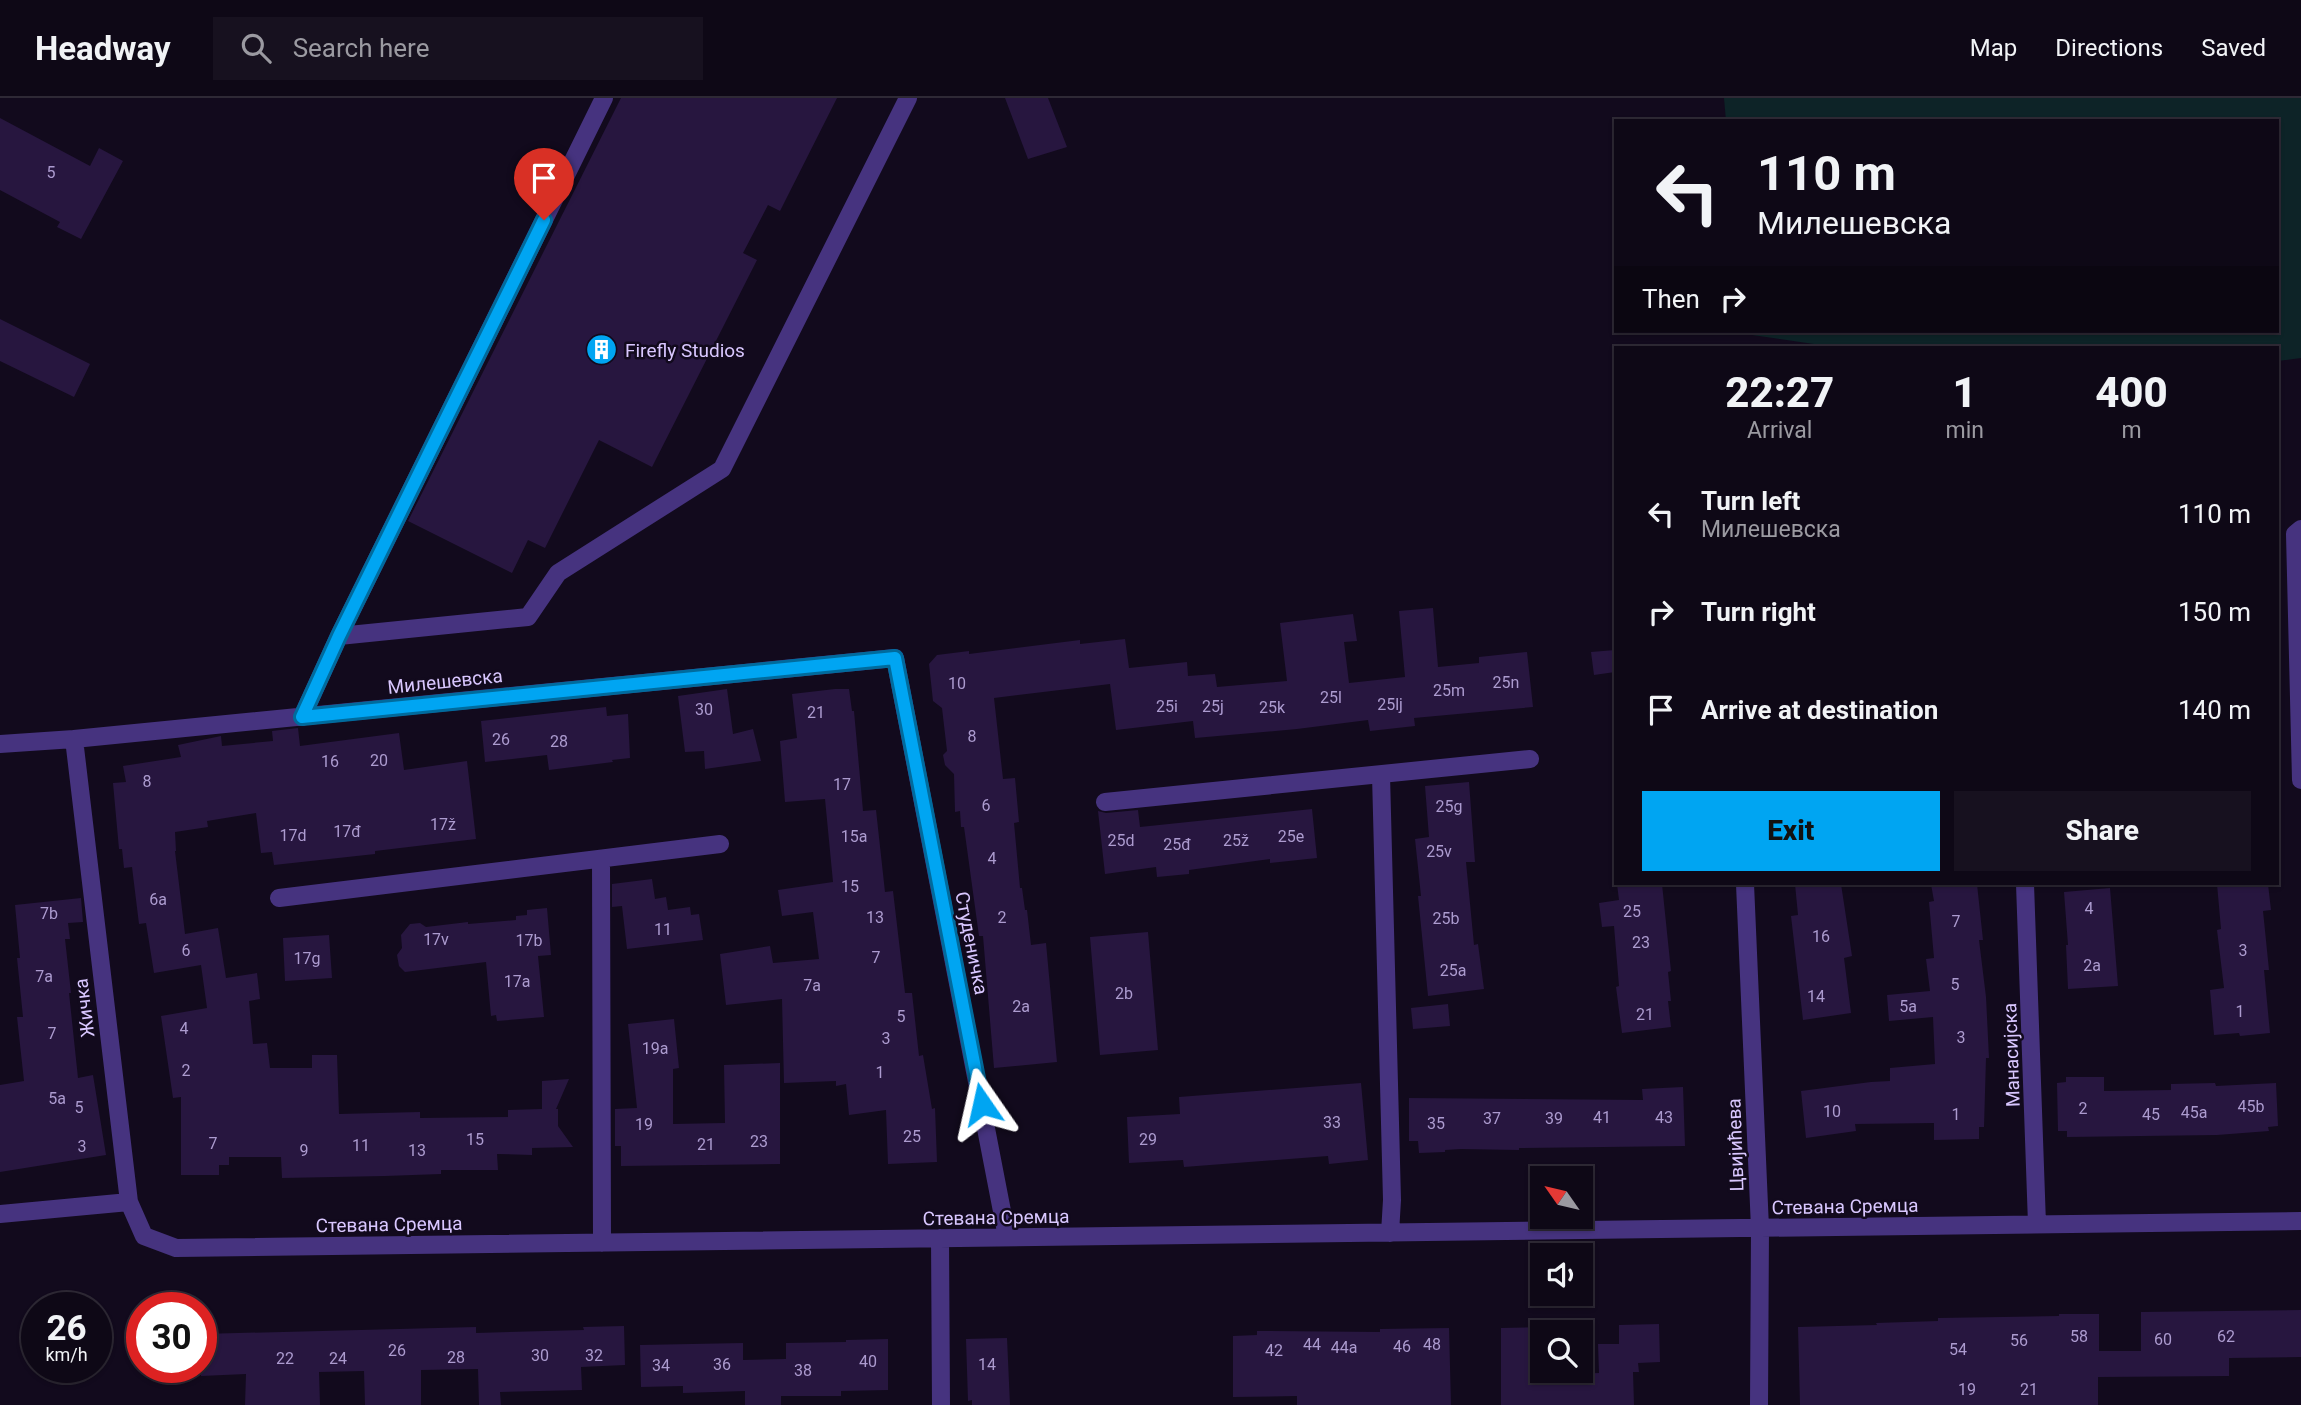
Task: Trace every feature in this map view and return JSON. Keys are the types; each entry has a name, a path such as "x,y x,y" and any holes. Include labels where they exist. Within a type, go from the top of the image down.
{"street":[{"path":"302,717 339,636 604,98"},
{"path":"339,636 528,617 558,573 722,469 908,98"},
{"path":"2298,531 2301,780"},
{"name":"Милешевска","path":"0,744 74,739 895,658"},
{"name":"Студеничка","path":"895,658 1007,1237"},
{"name":"Жичка","path":"74,739 129,1202 144,1236 176,1248"},
{"path":"1105,802 1530,759"},
{"path":"1381,775 1392,1200 1390,1233"},
{"path":"279,898 720,844"},
{"path":"601,860 602,1243"},
{"name":"Цвијићева","path":"1745,885 1760,1228 1759,1405"},
{"name":"Манасијска","path":"2025,885 2037,1224"},
{"path":"0,1214 129,1202"},
{"name":"Стевана Сремца","path":"176,1248 2301,1221"},
{"path":"940,1238 941,1405"}],"green space":[{"path":"1724,98 2301,98 2301,358 2279,361 2279,346 1827,346 1745,334 2279,333 2279,119 1726,119"}],"building":[{"name":"Firefly Studios","path":"621,98 837,98 780,211 768,205 743,253 757,260 652,467 599,440 545,548 528,540 512,573 408,521"},
{"path":"1005,98 1048,98 1067,147 1028,159"},
{"path":"0,118 90,166 99,148 123,161 81,239 57,227 60,222 0,190"},
{"path":"0,319 90,364 74,397 0,361"},
{"path":"1433,608 1438,667 1479,663 1479,657 1527,652 1533,707 1414,718 1415,726 1370,731 1368,720 1195,738 1193,721 1116,730 1110,684 994,698 1003,779 1015,778 1019,822 1014,823 1020,888 1027,910 1031,945 1046,943 1057,1062 994,1068 983,936 979,936 964,827 961,827 960,811 955,812 954,774 945,765 943,755 947,751 942,708 933,701 929,664 937,655 969,651 969,654 1080,640 1080,644 1125,639 1129,668 1187,662 1188,676 1215,674 1217,687 1287,681 1280,623 1353,614 1357,641 1344,642 1349,683 1405,677 1399,611"},
{"path":"1614,650 1614,672 1594,675 1591,652"},
{"path":"727,689 733,734 753,729 761,761 705,769 704,751 685,752 678,696"},
{"path":"849,689 854,711 863,811 876,810 885,892 893,891 905,993 912,993 919,1056 923,1055 932,1109 935,1108 937,1162 888,1164 886,1110 849,1115 846,1084 836,1086 836,1081 784,1083 782,999 726,1005 720,954 770,946 773,963 819,959 813,912 782,916 778,890 833,882 825,799 785,802 780,741 797,738 792,694"},
{"path":"606,707 607,716 628,714 630,758 549,770 547,755 485,762 481,721"},
{"path":"298,728 300,746 399,733 404,770 467,761 476,839 274,865 272,852 261,853 256,813 207,821 208,827 175,832 185,934 218,928 226,978 257,973 260,999 249,1001 253,1044 267,1043 270,1068 312,1068 312,1055 337,1055 339,1114 420,1112 420,1118 508,1117 508,1110 542,1109 542,1081 569,1079 556,1109 558,1126 573,1147 532,1148 532,1155 497,1154 498,1170 441,1170 441,1174 282,1178 281,1157 229,1157 229,1165 219,1165 219,1175 181,1175 181,1097 173,1098 161,1016 207,1008 201,965 154,973 146,923 139,924 132,867 124,868 122,849 119,849 113,783 126,782 123,766 181,757 178,745 221,736 222,746 273,741 272,731"},
{"path":"1469,782 1475,862 1466,862 1474,945 1478,944 1484,989 1428,996 1415,839 1429,837 1425,786"},
{"path":"1312,809 1317,858 1270,863 1270,859 1157,877 1156,867 1105,874 1098,811 1106,813 1138,810 1140,827"},
{"path":"652,879 655,899 666,897 668,910 690,907 691,915 699,914 703,940 627,949 622,906 612,907 612,884"},
{"path":"1617,885 1662,885 1671,971 1668,972 1671,1001 1668,1001 1671,1027 1622,1033 1616,987 1619,986 1614,926 1602,927 1599,903 1619,900"},
{"path":"1795,885 1841,885 1852,956 1844,958 1851,1013 1803,1020 1791,916 1798,915"},
{"path":"1931,885 1977,885 1983,940 1979,940 1986,997 1989,1058 1986,1058 1984,1127 1979,1127 1979,1139 1934,1140 1934,1123 1855,1124 1856,1131 1806,1138 1801,1091 1890,1081 1890,1068 1935,1064 1933,1017 1889,1021 1887,995 1930,991 1926,959 1934,958 1929,902 1934,901"},
{"path":"2217,885 2268,885 2271,910 2263,911 2269,970 2264,970 2270,1033 2214,1035 2210,990 2224,988 2217,930 2221,929"},
{"path":"2110,888 2118,986 2068,989 2064,892"},
{"path":"81,898 83,922 68,923 70,939 65,939 69,993 78,1078 93,1075 106,1155 0,1172 0,1085 24,1081 17,1017 23,1017 15,905"},
{"path":"547,908 551,955 538,956 544,1017 497,1021 496,1015 491,1016 486,962 405,972 399,966 397,955 402,948 401,935 410,924 420,923 426,927 516,920 516,916 527,915 527,910"},
{"path":"1148,932 1158,1050 1100,1055 1090,937"},
{"path":"329,935 332,978 285,981 283,938"},
{"path":"1448,1004 1450,1026 1413,1029 1411,1008"},
{"path":"674,1019 679,1068 673,1069 673,1124 725,1123 724,1065 780,1063 780,1164 621,1166 621,1146 615,1146 615,1109 637,1108 628,1024"},
{"path":"2066,1077 2104,1077 2104,1091 2171,1090 2171,1084 2215,1083 2216,1086 2276,1083 2278,1126 2268,1127 2269,1131 2217,1135 2067,1137 2067,1131 2058,1131 2057,1083 2066,1082"},
{"path":"1361,1083 1368,1160 1329,1164 1328,1156 1184,1167 1183,1160 1129,1163 1127,1117 1180,1114 1179,1097"},
{"path":"1683,1087 1685,1146 1461,1149 1419,1153 1418,1141 1409,1141 1409,1098 1643,1100 1642,1089"},
{"path":"2301,1310 2301,1357 2229,1358 2229,1376 2098,1377 2098,1405 1800,1405 1798,1327 1877,1325 1876,1323 1938,1321 1938,1318 2099,1314 2099,1351 2141,1351 2141,1312"},
{"path":"1659,1324 1660,1362 1638,1363 1639,1372 1633,1372 1634,1405 1501,1405 1501,1328 1530,1327 1530,1383 1593,1383 1593,1373 1599,1373 1598,1344 1619,1344 1619,1325"},
{"path":"624,1326 625,1365 581,1367 582,1390 500,1392 501,1405 479,1405 478,1369 421,1370 421,1405 365,1405 364,1371 319,1372 320,1405 245,1405 246,1374 217,1375 217,1334 476,1327 476,1333 584,1330 583,1327"},
{"path":"1449,1328 1451,1405 1297,1405 1297,1396 1233,1397 1233,1336 1257,1335 1257,1331 1380,1332 1380,1329"},
{"path":"1007,1338 1010,1405 972,1405 972,1400 968,1401 966,1339"},
{"path":"888,1339 888,1390 841,1391 841,1396 781,1396 781,1405 745,1405 745,1391 683,1393 683,1386 641,1387 640,1345 743,1343 743,1360 786,1359 786,1343"}],"place":[{"name":"Firefly Studios","path":"602,350"}],"route":[{"path":"544,220 339,636 302,717 895,658 982,1104"}]}
